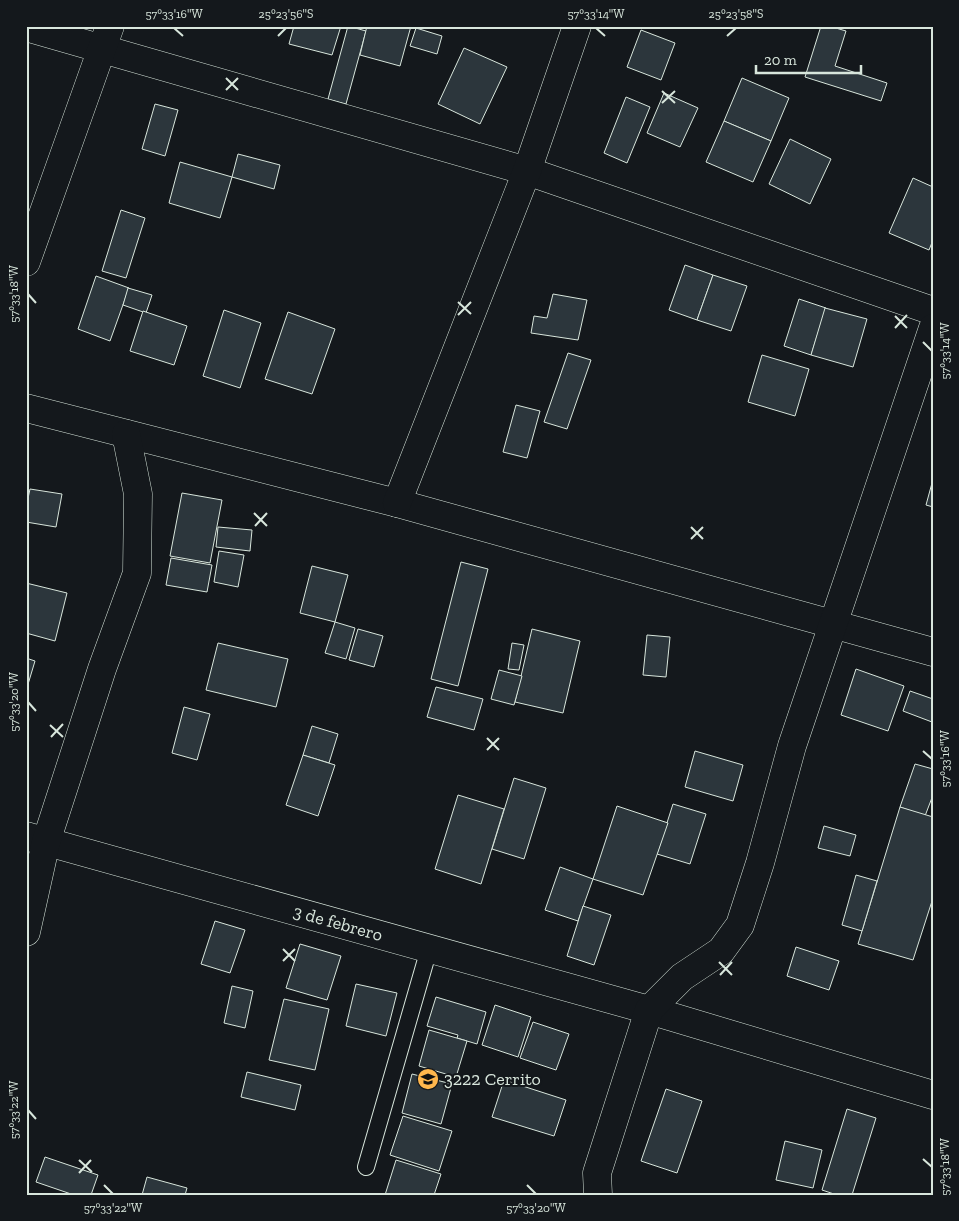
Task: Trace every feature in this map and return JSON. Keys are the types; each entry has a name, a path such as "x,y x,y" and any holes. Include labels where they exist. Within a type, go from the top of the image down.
{"street":[{"path":"397,503 527,171 577,26"},
{"path":"26,27 106,37 527,171 933,311"},
{"path":"26,262 106,37"},
{"path":"598,1195 597,1172 648,1010 682,977 721,950 740,925 760,863 792,746 933,328"},
{"path":"26,408 397,503 933,652"},
{"path":"26,932 36,839 137,573 138,494 126,434"},
{"name":"3 de febrero","path":"36,839 648,1010 933,1094"}],"lane":[{"path":"366,1167 428,949"}],"building":[{"path":"294,26 341,26 332,55 289,44"},
{"path":"348,26 366,31 346,104 328,99"},
{"path":"367,26 411,26 400,66 360,55"},
{"path":"821,26 829,26 846,31 835,66 887,83 881,101 805,77"},
{"path":"416,28 442,36 437,54 410,46"},
{"path":"641,30 675,43 661,80 627,67"},
{"path":"464,48 507,67 480,124 438,104"},
{"path":"742,78 789,98 771,141 724,121"},
{"path":"664,93 698,108 680,147 647,133"},
{"path":"626,97 650,107 627,163 604,153"},
{"path":"155,104 178,110 165,156 142,149"},
{"path":"724,121 771,141 753,182 706,162"},
{"path":"790,139 831,159 810,204 769,184"},
{"path":"238,154 280,165 274,189 232,177"},
{"path":"180,162 232,177 220,218 169,203"},
{"path":"913,178 933,187 933,240 929,250 889,233"},
{"path":"121,210 145,218 126,278 102,271"},
{"path":"685,265 713,275 697,320 669,310"},
{"path":"713,275 747,286 731,331 697,320"},
{"path":"96,276 129,288 110,341 78,329"},
{"path":"128,288 152,295 146,313 123,305"},
{"path":"553,294 587,300 578,340 531,333 534,316 547,318"},
{"path":"799,299 826,308 811,355 784,346"},
{"path":"825,308 867,319 853,367 811,355"},
{"path":"224,310 261,323 240,388 203,376"},
{"path":"143,311 187,326 174,365 130,351"},
{"path":"288,312 335,329 312,394 265,379"},
{"path":"568,353 591,360 567,429 544,422"},
{"path":"762,355 809,369 795,416 748,402"},
{"path":"516,405 540,411 527,458 503,452"},
{"path":"933,484 933,507 926,505"},
{"path":"30,489 62,494 56,527 26,522 26,508"},
{"path":"182,493 222,500 210,563 170,556"},
{"path":"218,527 252,530 250,551 216,547"},
{"path":"219,551 244,555 238,587 214,582"},
{"path":"171,558 212,565 207,592 166,585"},
{"path":"461,562 488,569 458,686 431,679"},
{"path":"312,566 348,575 335,622 300,613"},
{"path":"26,583 67,593 55,641 26,633"},
{"path":"335,622 355,628 346,659 325,653"},
{"path":"358,629 383,636 374,667 349,660"},
{"path":"532,629 580,641 563,713 515,702"},
{"path":"647,635 670,637 666,677 643,675"},
{"path":"218,643 288,659 276,707 206,690"},
{"path":"512,643 524,645 519,670 508,669"},
{"path":"26,658 35,661 26,691"},
{"path":"856,669 904,686 888,731 841,715"},
{"path":"499,670 522,676 514,705 491,699"},
{"path":"436,687 483,699 474,730 427,717"},
{"path":"910,691 933,699 932,722 903,711"},
{"path":"184,707 210,714 197,760 172,753"},
{"path":"312,726 338,734 329,763 303,755"},
{"path":"695,751 743,765 733,801 685,787"},
{"path":"303,755 335,765 318,816 286,805"},
{"path":"915,764 933,769 933,795 925,816 900,807"},
{"path":"514,778 546,788 524,859 492,849"},
{"path":"458,795 504,809 481,884 435,869"},
{"path":"673,804 706,814 690,864 657,854"},
{"path":"617,806 668,823 643,895 593,879"},
{"path":"900,807 933,817 933,898 913,960 858,944"},
{"path":"824,826 856,835 850,856 818,848"},
{"path":"560,867 593,879 578,921 545,910"},
{"path":"856,875 877,881 862,931 842,925"},
{"path":"583,906 611,915 594,965 567,956"},
{"path":"215,921 245,930 230,973 201,964"},
{"path":"300,944 341,956 327,1000 286,988"},
{"path":"796,947 839,961 829,990 787,976"},
{"path":"356,984 397,993 386,1036 346,1026"},
{"path":"232,986 253,991 245,1028 224,1023"},
{"path":"436,997 486,1012 477,1044 457,1038 458,1035 427,1026"},
{"path":"284,999 329,1009 315,1070 269,1060"},
{"path":"495,1005 531,1017 518,1057 482,1045"},
{"path":"533,1022 569,1034 556,1070 520,1058"},
{"path":"429,1030 467,1041 456,1077 419,1066"},
{"path":"247,1072 301,1085 295,1110 241,1097"},
{"path":"412,1074 452,1084 441,1124 402,1113"},
{"path":"504,1080 566,1100 554,1136 492,1117"},
{"path":"666,1089 702,1101 677,1173 641,1161"},
{"path":"847,1109 876,1118 852,1195 837,1195 822,1190"},
{"path":"403,1116 452,1131 439,1171 390,1155"},
{"path":"785,1141 822,1150 813,1188 776,1180"},
{"path":"45,1157 98,1175 91,1195 74,1195 36,1182"},
{"path":"396,1160 441,1174 434,1195 385,1195"},
{"path":"147,1177 187,1188 185,1195 142,1195"}],"place":[{"name":"3222 Cerrito","path":"428,1079"}]}
